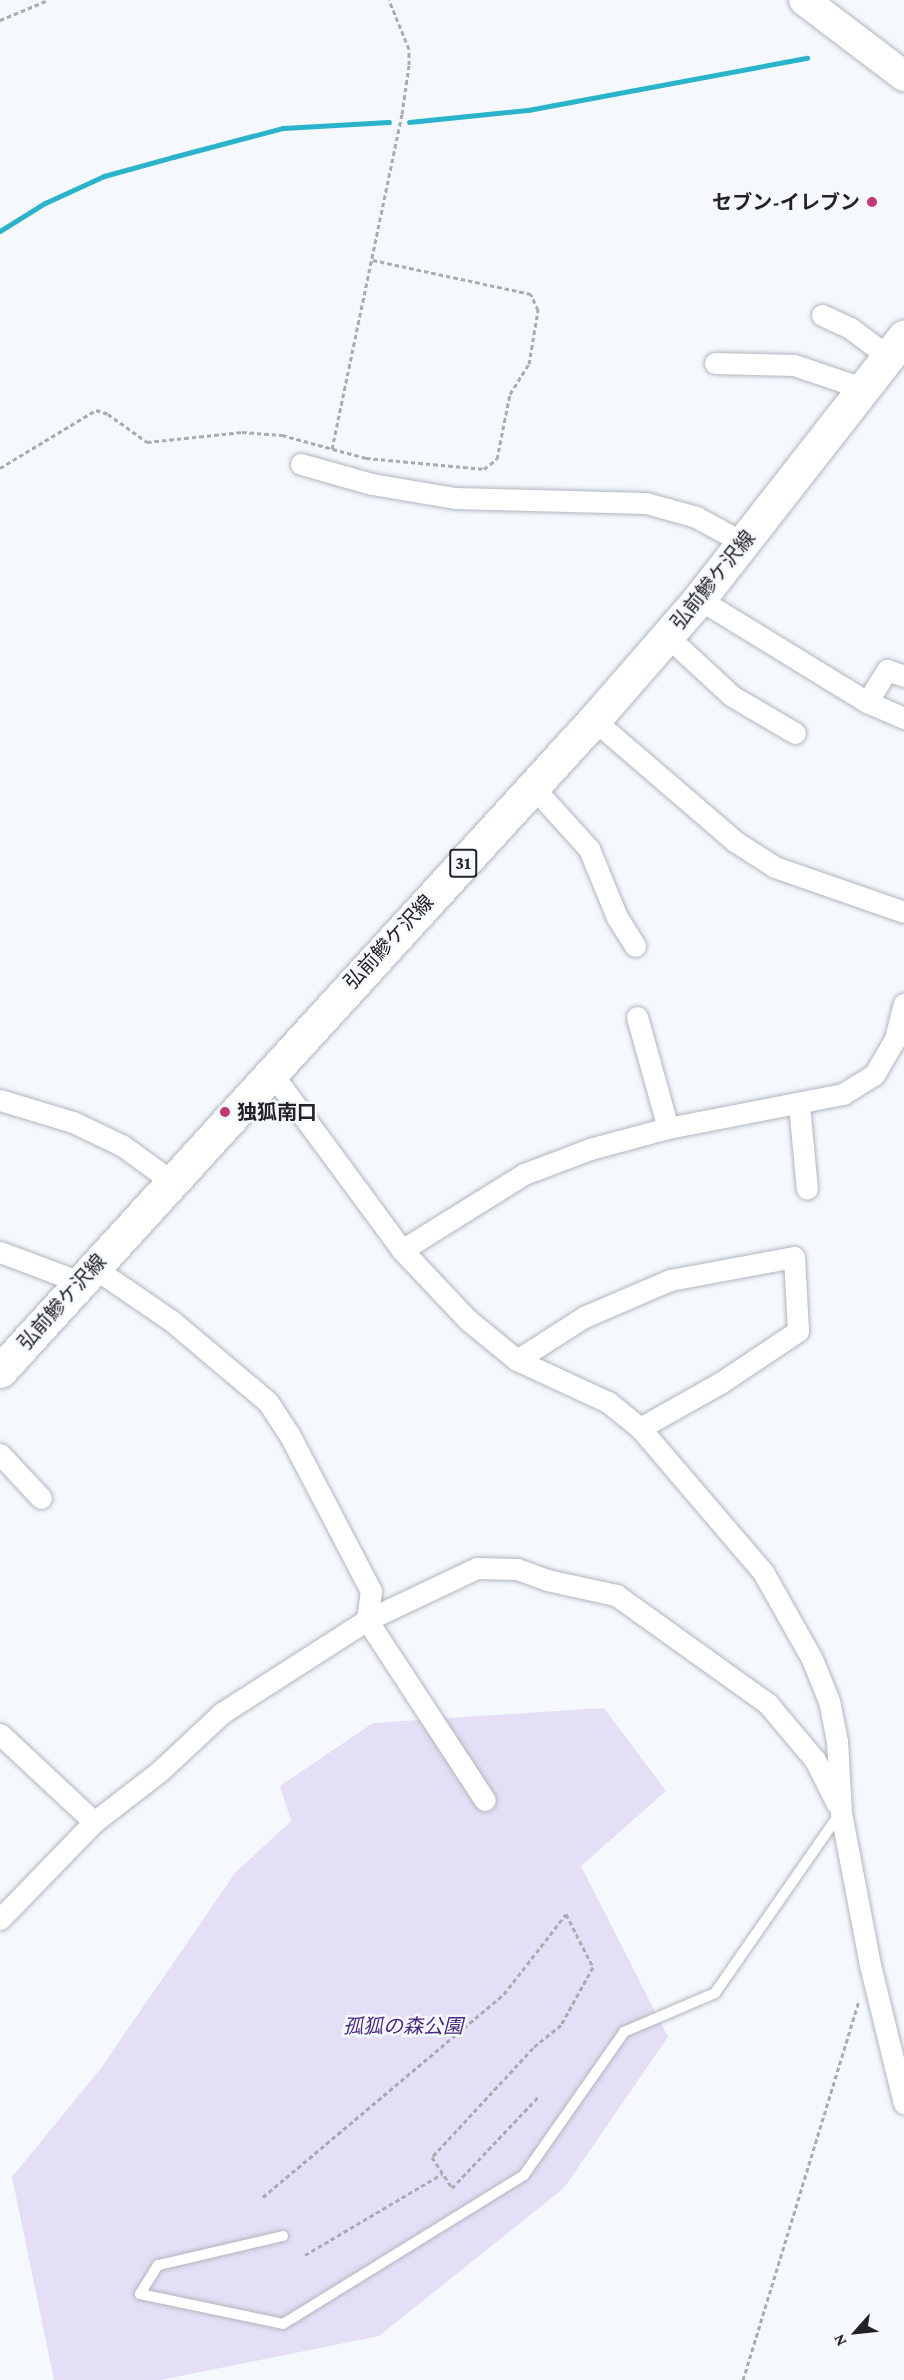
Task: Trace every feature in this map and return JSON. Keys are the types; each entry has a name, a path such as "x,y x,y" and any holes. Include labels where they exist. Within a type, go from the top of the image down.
{"main road":[{"name":"弘前鰺ケ沢線","path":"0,1371 270,1071 594,720 699,599 897,347"}],"street":[{"path":"804,0 904,76"},
{"path":"822,315 897,347"},
{"path":"715,363 794,365 865,389"},
{"path":"301,464 330,459 372,484 455,498 646,503 696,517 744,543"},
{"path":"699,599 867,702 904,718"},
{"path":"667,636 732,696 795,734"},
{"path":"867,702 887,670 904,676"},
{"path":"594,720 736,842 775,867 904,912"},
{"path":"533,787 589,849 617,917 635,946"},
{"path":"402,1250 524,1174 590,1149 668,1128 799,1105 843,1094 874,1075 895,1039 904,1004"},
{"path":"637,1017 668,1128"},
{"path":"270,1071 402,1250 468,1320 517,1360 608,1402 639,1428 763,1572 812,1659 829,1701 837,1741 841,1813 870,1965 904,2103"},
{"path":"0,1100 73,1122 123,1146 171,1181"},
{"path":"799,1105 807,1189"},
{"path":"0,1252 87,1274 173,1322 268,1402 289,1434 371,1591 367,1620 485,1800"},
{"path":"517,1360 584,1317 670,1280 794,1257 798,1331 720,1383 639,1428"},
{"path":"0,1454 41,1497"},
{"path":"0,1919 94,1822 160,1771 222,1713 367,1620 477,1568 517,1569 547,1580 616,1596 768,1704 815,1760 841,1813"},
{"path":"0,1734 94,1822"}],"lane":[{"path":"283,2236 158,2265 140,2294 283,2324 524,2175 624,2032 714,1993 841,1813"}],"path":[{"path":"0,20 48,0"},
{"path":"330,459 372,260 409,65 409,49 389,0"},
{"path":"0,468 96,410 108,414 147,442 242,432 282,435 330,459 366,458 484,469 496,459 510,394 528,364 538,310 531,294 372,260"},
{"path":"263,2197 504,1994 566,1914 593,1967 561,2025 533,2048 432,2157 452,2188 538,2097"},
{"path":"743,2380 870,1965"},
{"path":"304,2255 442,2174"}],"green space":[{"name":"孤狐の森公園","path":"604,1708 666,1791 581,1866 668,2037 564,2188 379,2336 161,2380 54,2380 12,2177 101,2068 235,1873 291,1821 280,1786 373,1723"}],"waterway":[{"path":"409,122 528,110 807,58"},
{"path":"0,231 45,203 104,176 283,128 389,122"}],"place":[{"name":"セブン-イレブン","path":"872,202"},
{"name":"独狐南口","path":"225,1112"}]}
